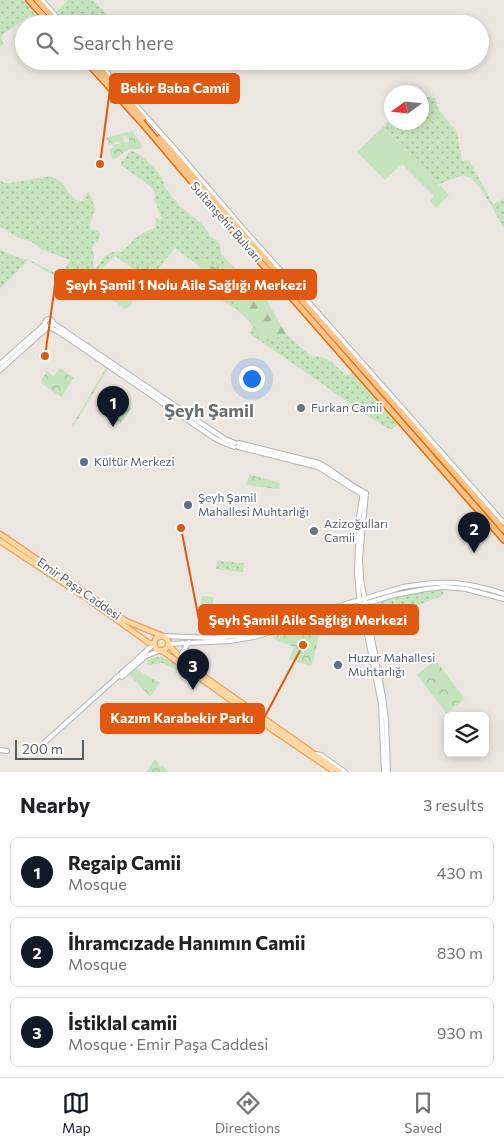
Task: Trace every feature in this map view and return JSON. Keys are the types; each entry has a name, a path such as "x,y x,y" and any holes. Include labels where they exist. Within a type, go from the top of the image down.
{"highway":[{"path":"29,0 43,15"},
{"path":"37,0 51,15"},
{"name":"Sultanşehir Bulvarı","path":"94,70 504,540"},
{"name":"Sultanşehir Bulvarı","path":"103,70 239,230 504,530"}],"main road":[{"name":"Emir Paşa Caddesi","path":"0,534 126,622 162,636"},
{"name":"Emir Paşa Caddesi","path":"0,541 154,644"},
{"path":"333,772 161,650 156,649 154,644 156,639 162,636 167,639 168,644 181,659 340,772"},
{"path":"161,650 166,649 168,644"}],"street":[{"path":"42,0 56,15"},
{"name":"Sultanşehir Bulvarı","path":"103,70 504,523"},
{"path":"237,445 195,420 53,323 52,320 48,318 45,321 47,326 59,332 214,438 224,443 318,467 364,494"},
{"path":"0,364 47,326 52,326 53,323"},
{"path":"0,370 47,326"},
{"path":"364,494 360,557 361,579 383,697 388,772"},
{"path":"364,494 359,517 357,573 360,606 368,634 381,704 384,772"},
{"path":"162,636 215,638 242,635 403,587 438,582 475,585 504,594"},
{"path":"168,644 243,639 411,591 438,587 466,589 504,599"},
{"path":"181,659 183,649 189,642"},
{"path":"45,742 154,644"},
{"path":"92,699 143,658 161,650"},
{"path":"0,750 7,751"},
{"path":"316,754 322,755 345,772"}],"green space":[{"path":"0,0 23,0 37,15 15,15 15,26 1,36 3,45 0,47"},
{"path":"68,0 93,0 108,15 61,15 57,11"},
{"path":"429,97 435,98 438,109 457,132 462,161 469,160 493,204 504,199 504,229 484,194 472,179 463,176 439,184 386,130 429,130"},
{"path":"383,127 449,195 436,208 430,201 434,196 402,164 385,180 357,152"},
{"path":"132,130 142,146 140,149 129,149 113,160 109,150 114,145 122,145 119,143 121,141 116,143 114,139 115,143 109,146 106,138 120,134 124,138 124,142 127,143 129,138 125,138 127,134 124,137 121,134 127,132 133,136 129,133"},
{"path":"132,151 141,156 154,168 164,182 163,185 179,205 203,225 210,236 220,244 221,254 230,263 221,273 197,256 192,261 175,248 149,280 115,256 88,283 69,271 61,280 28,260 0,289 0,250 27,259 60,275 70,260 41,249 31,241 21,239 0,227 0,180 4,183 10,183 50,176 63,184 76,200 82,201 89,192 95,209 90,227 100,233 98,240 92,247 93,263 94,268 96,268 103,258 112,252 121,252 141,234 156,228 156,218 162,219 154,199 156,194 153,189 121,165 121,161"},
{"path":"196,256 221,272 230,263 262,293 287,335 265,341 236,306 234,303 237,300 220,282 216,281 192,261"},
{"path":"216,281 220,281 237,300 234,303 249,322 238,311 209,291"},
{"path":"109,284 133,301 129,308 125,309 103,293"},
{"path":"254,327 265,340 287,335 311,356 329,360 347,376 352,372 399,424 391,430 371,418 249,333"},
{"path":"107,366 109,367 73,427 72,426"},
{"path":"60,368 73,378 62,397 41,383 47,371 54,376"},
{"path":"117,400 131,408 120,424 107,416"},
{"path":"250,475 280,483 279,489 246,485"},
{"path":"218,561 244,563 243,572 216,569"},
{"path":"440,589 444,594 442,596 421,604 418,593"},
{"path":"417,593 421,604 398,611 394,598"},
{"path":"202,596 213,597 213,610 200,608"},
{"path":"393,598 397,611 372,619 373,610 377,604"},
{"path":"321,623 313,663 310,666 289,659 294,647 273,637"},
{"path":"157,657 169,660 207,685 205,687 163,663 148,665 148,659"},
{"path":"433,662 437,662 465,699 445,712 417,675"},
{"path":"135,668 160,683 150,697 129,674"},
{"path":"154,760 159,763 160,767 162,765 169,772 146,772"}],"place":[{"name":"Bekir Baba Camii","path":"100,164"},
{"name":"Şeyh Şamil 1 Nolu Aile Sağlığı Merkezi","path":"45,356"},
{"name":"Furkan Camii","path":"301,408"},
{"name":"Regaip Camii","path":"113,427"},
{"name":"Kültür Merkezi","path":"84,462"},
{"name":"Şeyh Şamil Mahallesi Muhtarlığı","path":"188,505"},
{"name":"Şeyh Şamil Aile Sağlığı Merkezi","path":"181,528"},
{"name":"Azizoğulları Camii","path":"314,531"},
{"name":"İhramcızade Hanımın Camii","path":"474,553"},
{"name":"Kazım Karabekir Parkı","path":"303,645"},
{"name":"Huzur Mahallesi Muhtarlığı","path":"338,665"},
{"name":"İstiklal camii","path":"193,690"}],"district":[{"name":"Şeyh Şamil","path":"209,411"}]}
